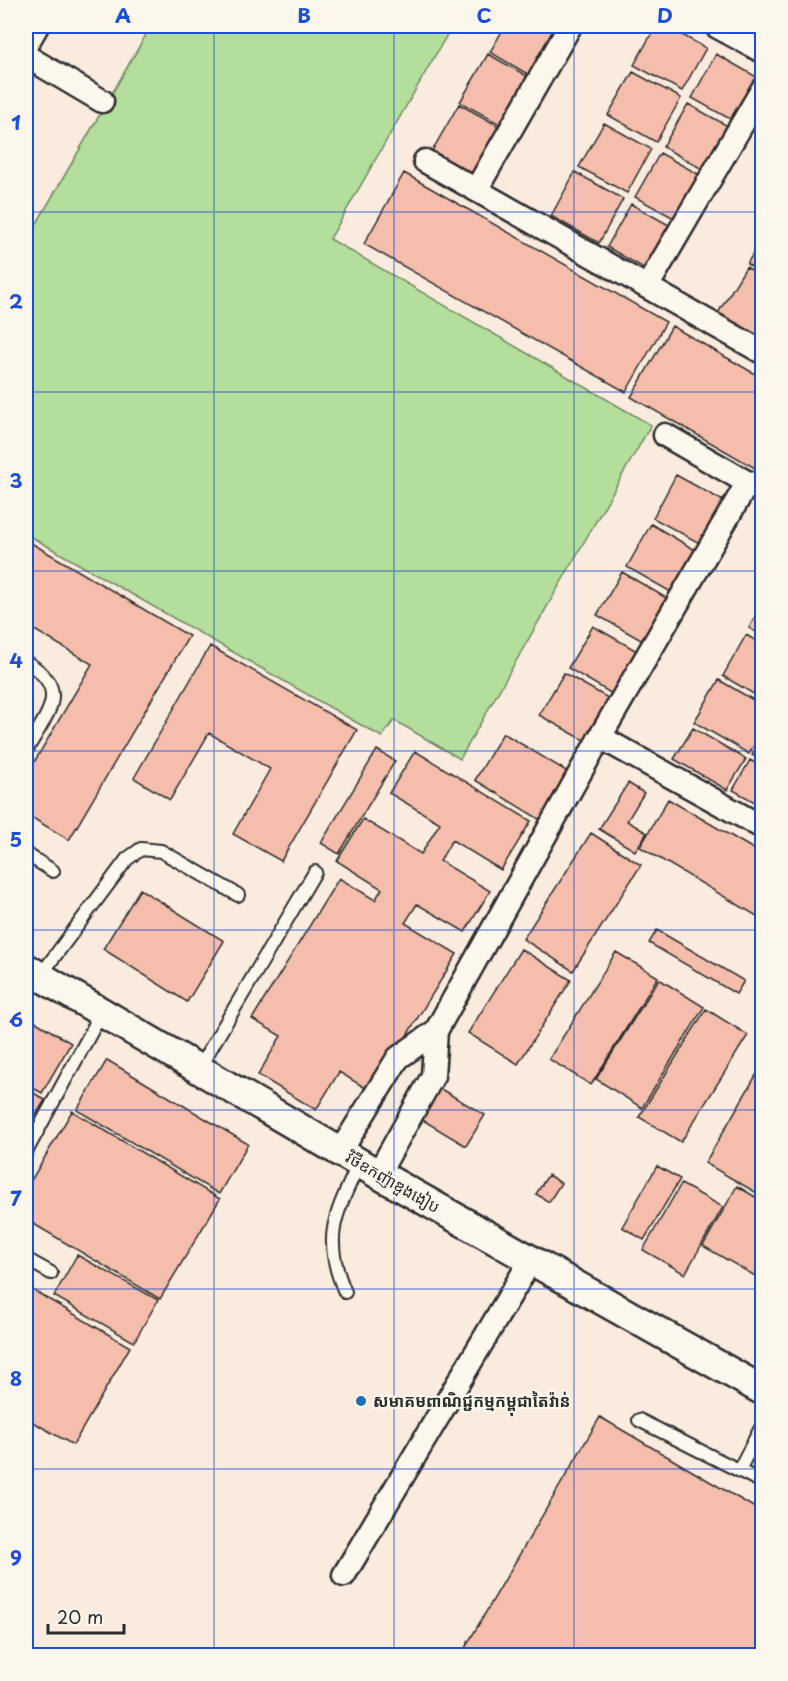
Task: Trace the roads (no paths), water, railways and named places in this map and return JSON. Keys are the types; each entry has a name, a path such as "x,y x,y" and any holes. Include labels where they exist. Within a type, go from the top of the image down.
{"street":[{"path":"26,45 37,26"},
{"path":"476,190 570,26"},
{"path":"716,26 762,51"},
{"path":"26,56 102,101"},
{"path":"647,287 762,90"},
{"path":"424,161 762,352"},
{"path":"359,1163 433,1076 436,1031 600,737 755,487 665,435"},
{"path":"600,737 762,827"},
{"name":"វិថីឧកញ៉ាឌួងងៀប","path":"33,972 359,1163 762,1390"},
{"path":"359,1163 398,1058 436,1031"},
{"path":"344,1575 531,1260"}],"lane":[{"path":"26,662 46,676 52,686 53,701 26,751"},
{"path":"33,972 127,859 141,849 161,851 238,895"},
{"path":"26,854 53,871"},
{"path":"199,1068 315,872"},
{"path":"26,1152 102,1012"},
{"path":"345,1292 335,1268 333,1232 336,1214 359,1163"},
{"path":"26,1259 51,1273"},
{"path":"639,1420 762,1482"},
{"path":"739,1470 762,1426"}],"place":[{"name":"សមាគមពាណិជ្ជកម្មកម្ពុជាតៃវ៉ាន់","path":"361,1401"}]}
